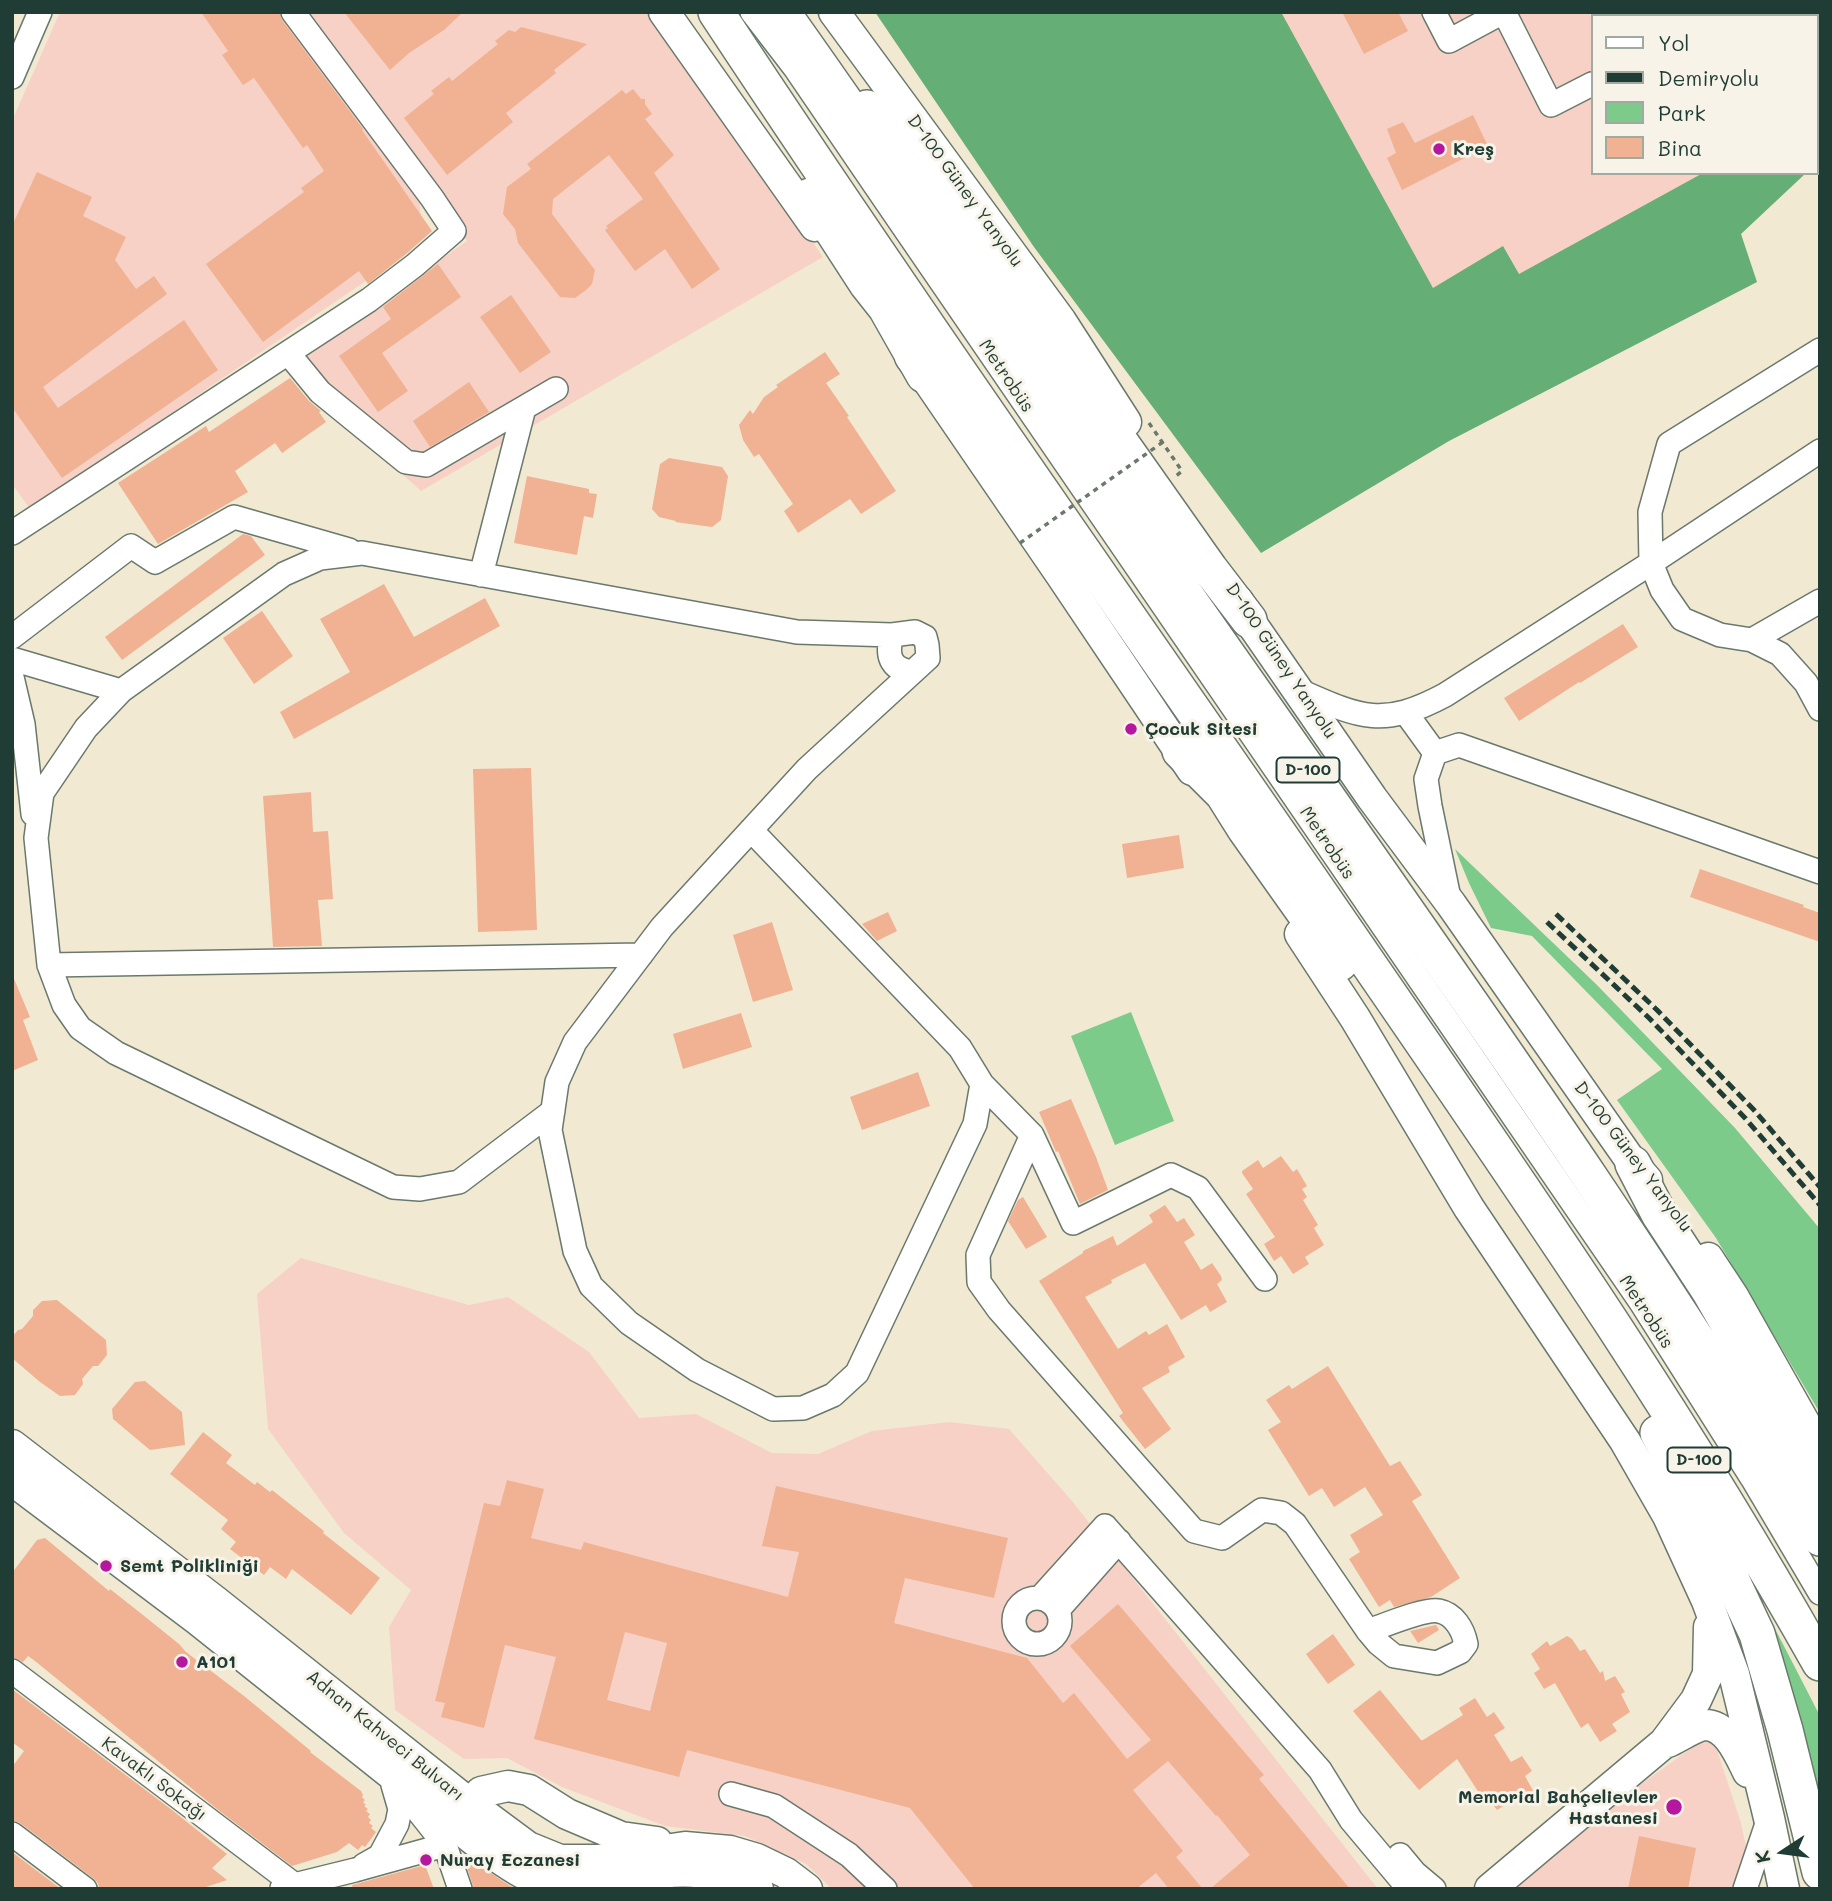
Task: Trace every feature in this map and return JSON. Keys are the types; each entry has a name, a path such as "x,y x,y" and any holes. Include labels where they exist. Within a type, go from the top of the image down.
{"highway":[{"path":"689,12 867,284 886,308 924,375"},
{"name":"D-100","path":"716,12 838,196 1572,1261 1717,1488 1820,1663"},
{"name":"D-100","path":"782,12 1571,1149 1695,1335 1820,1538"},
{"path":"833,84 868,109 896,134 917,159 1249,620"},
{"path":"1180,751 1223,794 1245,830 1342,966 1420,1069 1444,1099 1493,1144"},
{"path":"1633,1164 1659,1214 1710,1292 1820,1496"},
{"path":"1572,1261 1623,1366 1708,1528 1757,1634 1785,1730 1820,1872"}],"main road":[{"path":"664,12 883,324 924,375 1180,751 1355,1018 1469,1208 1625,1441 1668,1516 1707,1601 1734,1674 1784,1889"},
{"name":"D-100 Güney Yanyolu","path":"834,12 1061,321 1196,530 1249,620 1373,798 1451,904 1633,1164 1691,1234 1733,1296 1820,1450"},
{"name":"Adnan Kahveci Bulvarı","path":"12,1445 528,1847 560,1860 598,1860 685,1847 730,1851 757,1859 786,1873 807,1889"},
{"name":"Adnan Kahveci Bulvarı","path":"12,1480 198,1620 484,1848 532,1883 605,1883 665,1872 690,1872 716,1875 758,1889"},
{"path":"1664,1744 1696,1700 1708,1674 1710,1643 1707,1601"},
{"path":"1490,1889 1664,1744 1702,1725 1719,1728 1730,1738 1769,1818"},
{"path":"484,1848 470,1833 466,1823 470,1804 481,1792 509,1786 529,1790 568,1814 621,1837 685,1847"}],"street":[{"path":"13,72 40,12"},
{"path":"12,533 369,300 454,231 293,12"},
{"name":"Metrobüs","path":"752,12 795,68 1634,1293 1752,1478 1820,1593"},
{"name":"Metrobüs","path":"762,12 795,68"},
{"path":"1434,12 1449,41 1504,12 1551,105 1590,85"},
{"path":"1820,350 1669,444 1650,512 1651,563 1662,590 1682,619 1720,635 1752,640 1811,673 1806,683 1820,709"},
{"path":"288,353 320,392 406,462 426,466 556,389"},
{"path":"481,575 524,408"},
{"path":"1300,691 1353,712 1380,717 1406,713 1425,706 1651,563 1820,451"},
{"path":"12,637 131,546 155,562 234,517 362,554 797,632 892,635 915,632 925,637 928,657 807,769 662,927 575,1042 557,1082 550,1130 575,1251 591,1286 629,1323 697,1370 773,1409 803,1408 832,1395 857,1373 975,1124 982,1084"},
{"path":"36,838 42,793 86,729 121,691 284,575 320,558 362,554"},
{"path":"1752,640 1820,601"},
{"path":"892,635 889,653 892,660 896,667 912,672"},
{"path":"12,659 121,691"},
{"path":"12,677 23,724 49,965 64,1005 80,1028 116,1053 393,1187 420,1189 459,1182 552,1111"},
{"path":"1406,713 1434,753"},
{"path":"1434,753 1459,745 1820,872"},
{"path":"1434,753 1426,779 1451,904"},
{"path":"751,830 960,1048 982,1084 1032,1136 1073,1223 1171,1175 1198,1188 1265,1279"},
{"path":"49,965 641,955"},
{"path":"1032,1136 978,1255 979,1282 999,1310 1194,1531 1222,1538 1262,1510 1281,1513 1294,1524 1368,1631"},
{"path":"1049,1604 1105,1526 1320,1770 1351,1820 1409,1889"},
{"name":"Kavaklı Sokağı","path":"12,1671 287,1887"},
{"path":"386,1769 447,1849 460,1889"},
{"path":"358,1880 380,1856 397,1824 400,1808 386,1769"},
{"path":"1331,1786 1362,1809 1415,1873 1434,1889"},
{"path":"731,1794 774,1805 849,1855 885,1889"},
{"path":"1745,1889 1769,1818"},
{"path":"12,1835 85,1889"},
{"path":"287,1887 358,1880 447,1849 463,1836 484,1848"}],"path":[{"path":"1146,420 1182,471"},
{"path":"1020,543 1163,442"}],"shaded area":[{"path":"60,12 280,12 419,199 422,226 410,251 30,509 12,484 12,121"},
{"path":"305,12 656,12 823,257 421,491 284,369 467,241"},
{"path":"875,12 1820,12 1820,113 1818,14 1590,14 1590,175 1804,175 1741,234 1757,282 1449,441 1261,553 1034,247"},
{"path":"301,1258 469,1305 508,1297 589,1352 639,1418 696,1414 772,1453 818,1454 872,1431 949,1422 1009,1429 1072,1501 1378,1889 832,1889 806,1864 745,1836 665,1826 562,1787 507,1758 464,1759 395,1710 389,1627 411,1590 344,1533 268,1429 257,1294"},
{"name":"Memorial Bahçelievler Hastanesi","path":"1704,1739 1716,1747 1741,1823 1755,1889 1509,1889 1630,1792"}],"green space":[{"path":"875,12 1281,12 1433,288 1503,246 1519,274 1699,175 1804,175 1741,234 1757,282 1449,441 1261,553 1034,247"},
{"path":"1455,849 1597,985 1735,1128 1820,1229 1820,1413 1716,1238 1617,1100 1662,1069 1532,936 1491,928"},
{"path":"1131,1012 1174,1121 1115,1145 1071,1036"},
{"path":"1770,1619 1820,1716 1820,1813"}],"building":[{"path":"201,12 279,12 282,20 363,129 432,231 368,284 359,271 263,342 206,264 304,192 301,188 324,171 307,145 303,148 254,78 243,85 222,55 228,51"},
{"path":"344,12 463,12 444,30 409,53 390,70"},
{"path":"1342,12 1398,12 1408,31 1364,54"},
{"path":"521,27 587,44 506,113 513,122 447,175 404,118 434,94 431,91 449,77 452,81 498,44 495,41 509,30 515,32"},
{"path":"633,89 641,99 645,99 645,104 652,114 645,119 674,155 654,173 720,269 692,289 665,249 635,271 605,230 608,228 606,226 643,199 609,155 553,199 552,214 595,270 592,284 586,290 575,298 560,297 518,243 515,229 503,214 507,187 531,169 527,164 622,90 626,94"},
{"name":"Kreş","path":"1473,115 1488,146 1402,190 1387,158 1396,153 1387,129 1403,122 1415,143"},
{"path":"37,172 92,197 83,216 126,237 115,260 136,289 154,276 167,294 43,387 58,408 184,320 218,370 62,478 12,407 12,226"},
{"path":"438,264 461,297 382,353 408,391 378,412 339,356 391,319 383,307"},
{"path":"511,295 551,352 520,373 480,317"},
{"path":"825,352 840,374 826,383 896,491 861,514 850,499 798,533 784,511 793,504 759,454 754,457 743,440 739,425 750,410 753,414 764,397 778,387 776,385"},
{"path":"290,378 321,411 319,412 326,422 282,453 275,443 235,471 248,492 158,544 118,483 206,426 209,432"},
{"path":"469,382 489,412 430,447 413,421"},
{"path":"669,458 722,467 728,476 721,520 712,527 675,522 659,517 652,509 660,464"},
{"path":"527,476 589,489 589,493 597,494 593,518 584,516 577,555 514,543"},
{"path":"243,534 251,536 265,555 122,660 105,637"},
{"path":"384,584 414,637 485,598 500,626 294,739 280,712 350,672 320,619"},
{"path":"262,611 293,656 254,684 223,638"},
{"path":"1623,624 1638,647 1519,721 1504,698"},
{"path":"531,768 537,930 478,932 473,769"},
{"path":"311,792 313,832 328,831 333,899 318,900 322,946 273,947 263,796"},
{"path":"1179,835 1184,868 1127,878 1122,844"},
{"path":"1700,869 1820,913 1820,942 1690,897"},
{"path":"888,912 897,931 877,941 862,924"},
{"path":"772,922 793,990 753,1002 733,935"},
{"path":"12,974 30,1017 23,1020 38,1060 12,1071"},
{"path":"741,1013 752,1047 683,1069 673,1034"},
{"path":"918,1072 930,1106 862,1130 850,1097"},
{"path":"1071,1099 1108,1190 1080,1204 1039,1112"},
{"path":"1281,1156 1293,1172 1297,1169 1307,1186 1302,1189 1307,1197 1303,1200 1318,1225 1314,1228 1324,1245 1305,1257 1309,1264 1293,1274 1281,1256 1274,1261 1264,1244 1275,1237 1246,1194 1253,1189 1242,1173 1258,1160 1263,1168"},
{"path":"1023,1197 1047,1237 1026,1249 1008,1221 1018,1200"},
{"path":"1165,1205 1177,1222 1184,1218 1195,1235 1184,1242 1201,1270 1212,1263 1221,1276 1222,1280 1217,1284 1227,1302 1210,1312 1206,1305 1181,1320 1145,1263 1085,1297 1118,1349 1146,1331 1149,1335 1167,1324 1185,1357 1168,1367 1170,1372 1142,1388 1171,1429 1145,1449 1119,1416 1123,1413 1039,1281 1083,1251 1113,1236 1117,1246 1153,1222 1149,1215"},
{"path":"57,1300 106,1340 107,1355 82,1379 83,1384 75,1395 60,1396 12,1358 12,1337 33,1316 33,1310 42,1301"},
{"path":"1328,1366 1390,1466 1400,1461 1422,1495 1412,1501 1460,1578 1431,1597 1394,1607 1390,1600 1379,1607 1349,1559 1360,1552 1350,1535 1383,1515 1365,1487 1334,1507 1322,1488 1309,1496 1268,1430 1281,1422 1266,1400 1289,1385 1292,1389"},
{"path":"145,1381 182,1412 185,1445 150,1450 113,1419 112,1409 135,1382"},
{"path":"203,1432 232,1455 226,1463 255,1485 257,1482 270,1492 272,1490 380,1578 351,1615 292,1569 286,1579 270,1567 264,1575 230,1549 236,1542 221,1529 228,1520 170,1474"},
{"path":"507,1480 544,1489 531,1538 581,1550 584,1542 788,1597 799,1552 762,1546 776,1486 1008,1538 994,1598 905,1578 894,1623 1027,1658 1063,1703 1074,1693 1127,1759 1151,1740 1070,1646 1118,1604 1264,1775 1259,1779 1350,1889 1210,1889 1250,1855 1168,1761 1133,1790 1183,1851 1176,1857 1203,1889 1169,1889 1156,1873 1136,1889 975,1889 910,1808 687,1750 679,1777 534,1739 556,1657 505,1645 484,1728 441,1717 445,1703 435,1701 484,1503 500,1506","holes":["625,1632 667,1643 650,1711 607,1700"]},
{"path":"45,1538 361,1791 366,1805 364,1806 370,1814 369,1823 376,1832 365,1847 362,1845 358,1850 349,1843 337,1852 292,1866 217,1809 35,1661 28,1656 23,1662 12,1657 12,1573 37,1540"},
{"path":"1436,1625 1439,1630 1418,1643 1410,1631"},
{"path":"1333,1634 1355,1665 1328,1684 1306,1654"},
{"path":"1567,1636 1580,1651 1585,1649 1600,1673 1603,1671 1605,1681 1615,1676 1625,1692 1621,1694 1630,1712 1612,1724 1617,1731 1600,1742 1588,1723 1581,1728 1555,1683 1544,1689 1534,1673 1540,1669 1531,1654 1547,1641 1550,1646"},
{"path":"12,1689 227,1854 212,1868 227,1880 200,1889 99,1889 93,1878 20,1823 12,1820 12,1767 24,1751 12,1742"},
{"path":"1380,1690 1421,1740 1463,1715 1459,1708 1475,1698 1487,1717 1494,1712 1505,1728 1494,1735 1511,1762 1522,1756 1532,1771 1525,1776 1536,1796 1520,1805 1515,1799 1497,1810 1485,1794 1481,1796 1457,1759 1419,1790 1353,1711"},
{"path":"1639,1836 1696,1848 1688,1889 1628,1889"},
{"path":"12,1852 61,1889 12,1889"},
{"path":"466,1856 515,1889 474,1889 464,1858"},
{"path":"425,1865 434,1889 353,1889 352,1885"}],"railway":[{"path":"1556,914 1657,1010 1754,1110 1820,1187"},
{"path":"1547,922 1649,1018 1745,1118 1820,1205"}],"place":[{"name":"Kreş","path":"1439,149"},
{"name":"Çocuk Sitesi","path":"1131,729"},
{"name":"Semt Polikliniği","path":"106,1566"},
{"name":"A101","path":"182,1662"},
{"name":"Memorial Bahçelievler Hastanesi","path":"1674,1807"},
{"name":"Nuray Eczanesi","path":"426,1860"}]}
